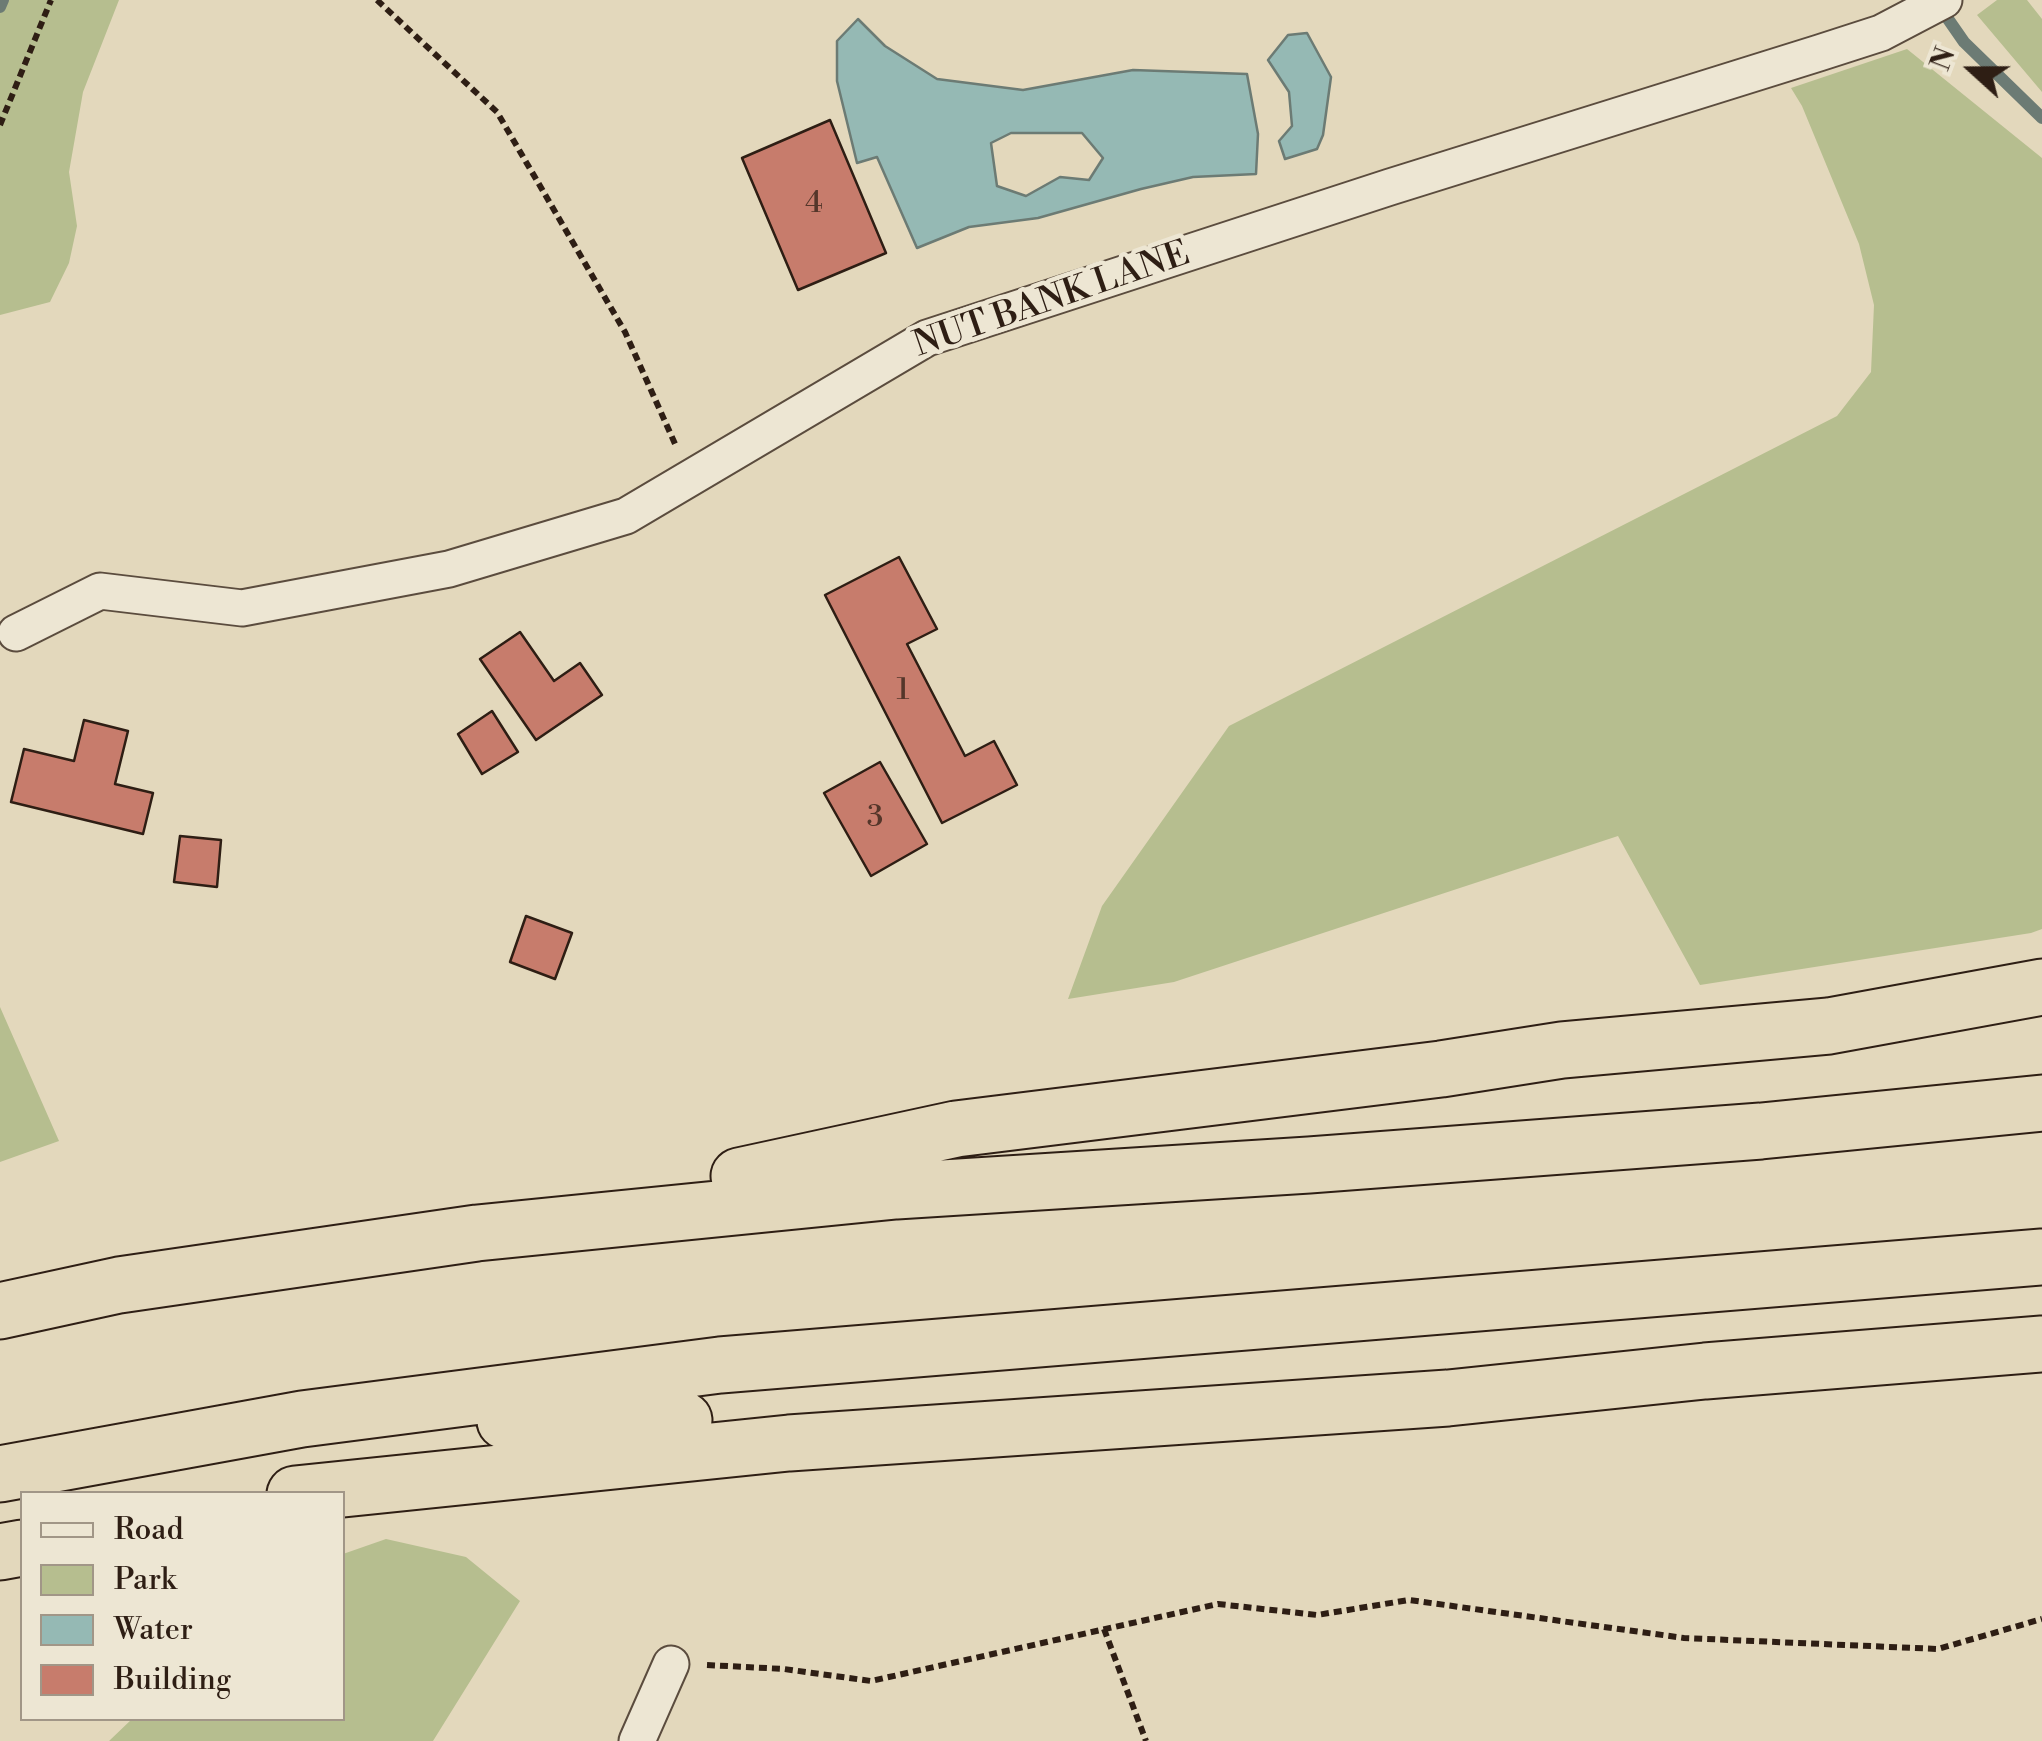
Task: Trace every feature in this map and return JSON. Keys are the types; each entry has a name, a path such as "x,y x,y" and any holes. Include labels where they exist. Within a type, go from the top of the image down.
{"highway":[{"path":"477,1232 956,1130 1441,1069 1562,1050 1829,1026 2042,988"},
{"path":"0,1311 119,1286 477,1232 896,1190 1309,1165 1761,1131 2042,1103"},
{"path":"0,1474 302,1419 720,1365 2042,1257"},
{"path":"324,1491 789,1443 1448,1398 1705,1370 2042,1344"},
{"path":"302,1419 648,1423 996,1396 1705,1370"}],"street":[{"name":"NUT BANK LANE","path":"16,633 100,591 242,608 449,569 626,516 927,338 1881,33 1944,0"},
{"path":"637,1741 671,1664"}],"path":[{"path":"0,125 51,0"},
{"path":"377,0 497,112 625,332 690,478"},
{"path":"671,1664 784,1669 871,1682 1218,1604 1317,1615 1408,1600 1684,1638 1938,1649 2042,1619"},
{"path":"1104,1629 1146,1741"}],"green space":[{"path":"0,0 119,0 83,92 69,172 77,226 69,263 50,302 0,315"},
{"path":"1997,0 2027,0 2042,19 2042,92 1977,15"},
{"path":"1907,49 2042,158 2042,929 1700,985 1618,836 1174,982 1068,999 1102,906 1229,726 1837,416 1871,372 1874,305 1859,244 1791,88"},
{"path":"0,1007 59,1141 0,1162"},
{"path":"386,1539 466,1557 520,1601 433,1741 109,1741 130,1721 345,1721 345,1553"}],"water":[{"path":"858,19 885,46 937,79 1023,90 1133,70 1247,74 1258,134 1256,174 1193,177 1038,218 969,227 917,248 877,157 857,163 837,81 837,41","holes":["1011,133 1082,133 1103,158 1089,180 1060,177 1026,196 997,186 991,143"]},
{"path":"1307,33 1331,77 1323,135 1317,149 1285,159 1279,141 1292,126 1289,92 1268,60 1288,35"}],"building":[{"path":"830,120 886,253 798,290 742,158"},
{"path":"899,557 937,629 907,644 965,756 994,741 1017,785 942,823 825,595"},
{"path":"520,632 554,681 580,663 602,695 536,740 480,659"},
{"path":"492,711 518,752 482,774 458,734"},
{"path":"84,720 128,731 115,784 153,793 143,834 11,802 24,749 74,761"},
{"path":"880,762 927,844 871,876 824,793"},
{"path":"180,836 221,840 217,887 174,882"},
{"path":"526,916 572,933 555,979 510,962"}],"waterway":[{"path":"0,7 3,0"},
{"path":"1939,6 1964,42 2042,118"}]}
